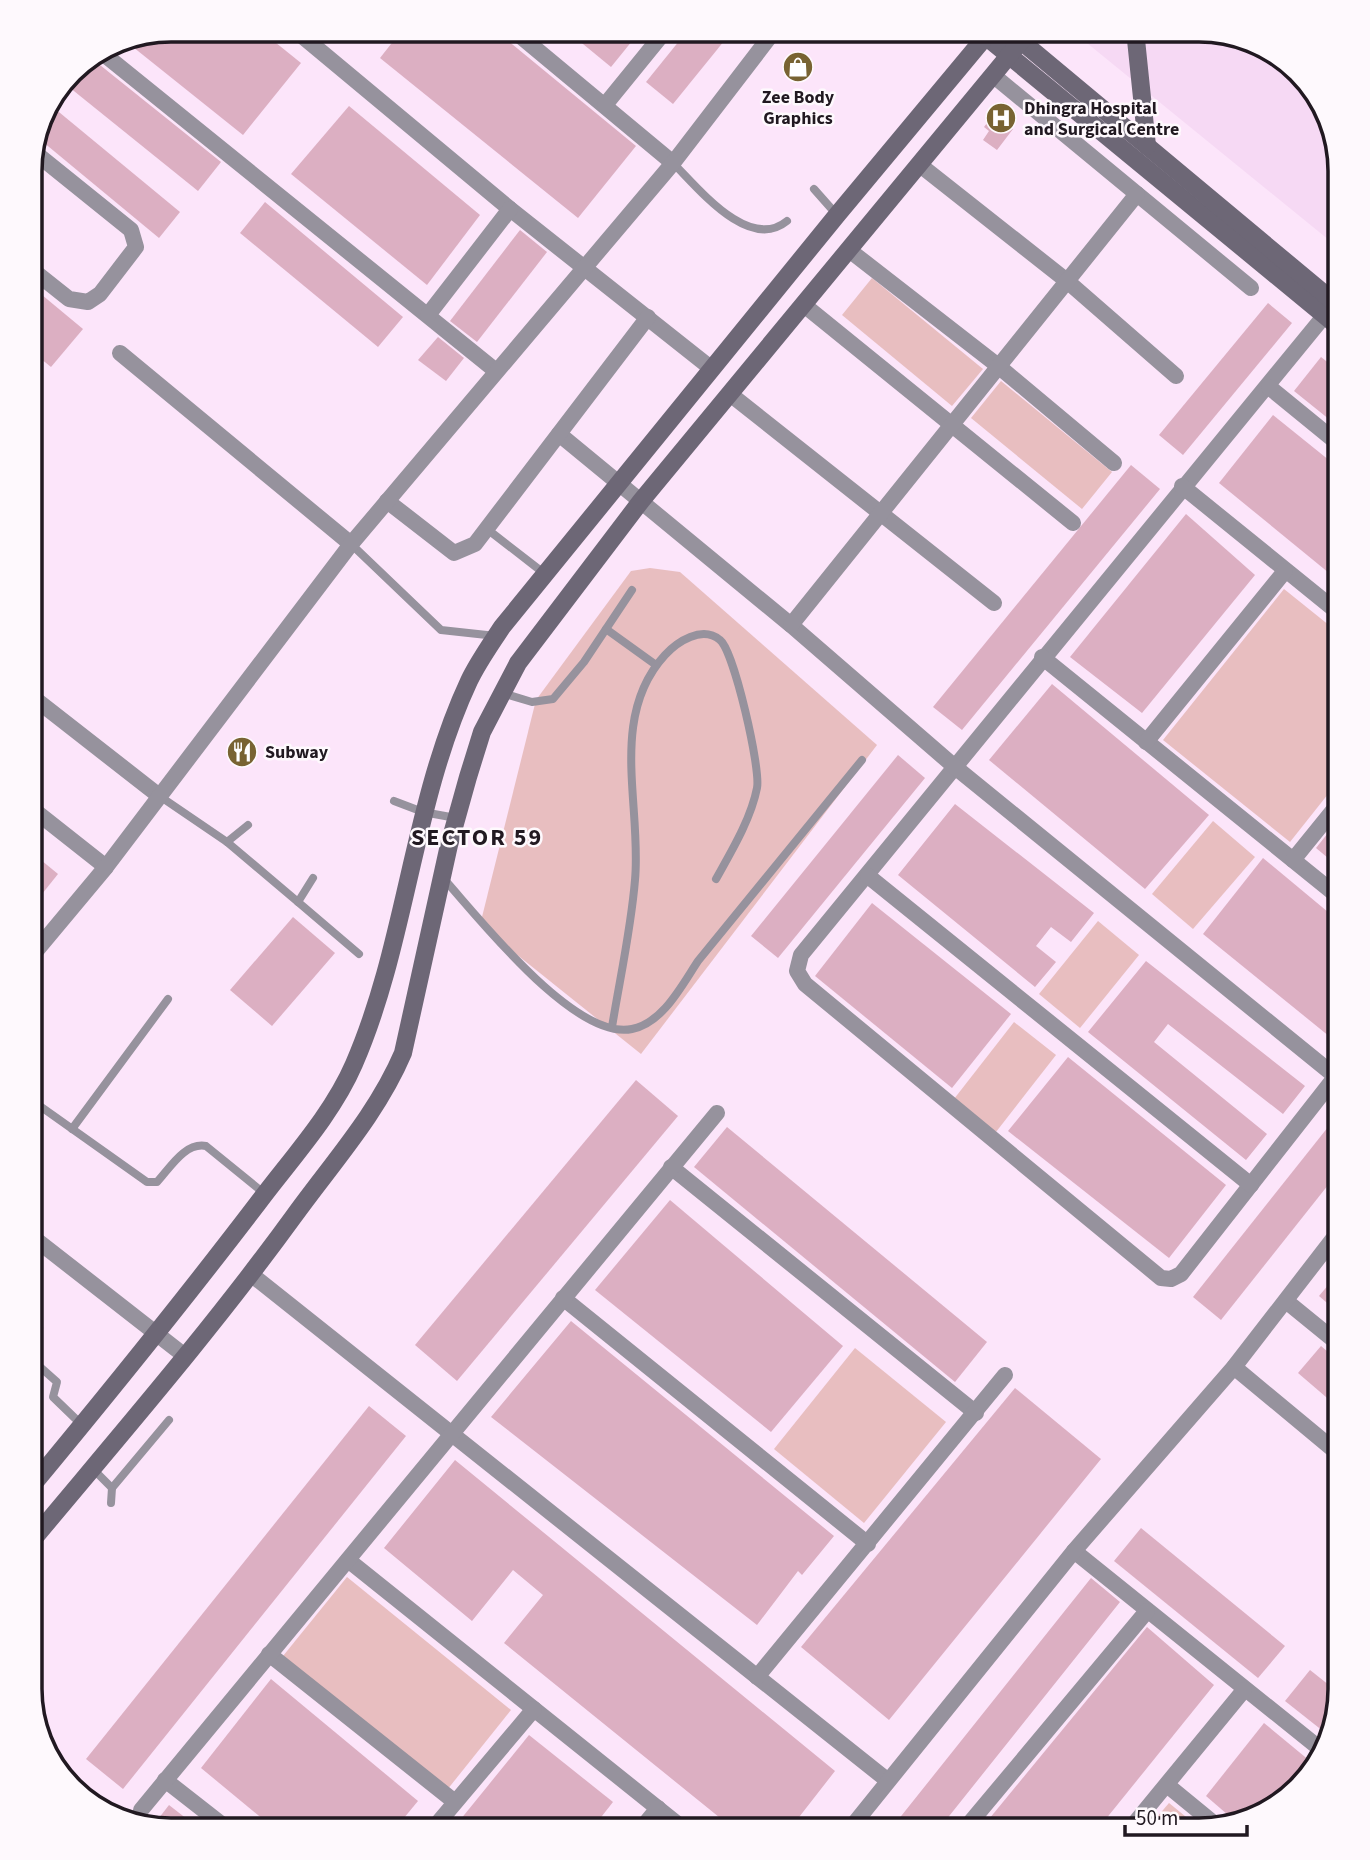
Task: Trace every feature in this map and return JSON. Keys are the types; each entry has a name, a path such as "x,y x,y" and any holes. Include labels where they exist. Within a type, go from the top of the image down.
{"street":[{"path":"309,42 510,209 712,369"},
{"path":"528,42 673,163"},
{"path":"605,105 656,42"},
{"path":"42,944 106,867 158,794 352,544 673,163 766,42"},
{"path":"42,1473 156,1336 265,1194 314,1129 353,1067 374,1010 423,812 469,679 497,636 977,42"},
{"path":"995,42 1009,57 1328,307"},
{"path":"42,1528 252,1275 351,1143 393,1078 403,1053 456,818 482,732 518,663 641,501 994,76 1009,57 1016,42"},
{"path":"1029,42 1328,307"},
{"path":"1136,42 1147,146"},
{"path":"109,58 496,371"},
{"path":"994,76 1251,288"},
{"path":"42,159 131,230 136,247 100,294 88,302 69,299 42,278"},
{"path":"920,165 1067,281 1176,376"},
{"path":"791,625 997,365 1137,194"},
{"path":"428,316 510,209"},
{"path":"849,250 997,365 1114,463"},
{"path":"804,305 1073,523"},
{"path":"387,501 454,553 475,544 648,317"},
{"path":"1328,317 1182,486 1042,657 868,876 801,955 797,971 805,984 1161,1278 1171,1279 1181,1274 1328,1090"},
{"path":"120,353 352,544"},
{"path":"1269,387 1328,435"},
{"path":"730,394 994,603"},
{"path":"559,434 791,625 955,767 1328,1070"},
{"path":"1182,486 1328,605"},
{"path":"1146,742 1285,571"},
{"path":"1042,657 1328,888"},
{"path":"42,704 158,794"},
{"path":"42,816 106,867"},
{"path":"1293,860 1328,817"},
{"path":"868,876 1251,1185"},
{"path":"141,1810 717,1113"},
{"path":"671,1167 976,1413"},
{"path":"42,1245 185,1356"},
{"path":"858,1818 1074,1551 1234,1367 1328,1246"},
{"path":"252,1275 887,1780"},
{"path":"563,1298 867,1544"},
{"path":"1286,1300 1328,1335"},
{"path":"1234,1367 1328,1445"},
{"path":"757,1677 1005,1375"},
{"path":"1074,1551 1315,1745"},
{"path":"348,1560 670,1818"},
{"path":"974,1818 1147,1611"},
{"path":"269,1654 455,1802"},
{"path":"1139,1818 1244,1690"},
{"path":"442,1818 534,1709"},
{"path":"165,1780 214,1818"},
{"path":"1167,1785 1207,1818"},
{"path":"650,1818 658,1808"}],"lane":[{"path":"673,163 722,210 752,230 776,230 787,221"},
{"path":"814,189 837,215"},
{"path":"487,529 546,575"},
{"path":"352,544 441,629 497,636"},
{"path":"502,693 531,702 553,699 632,590"},
{"path":"606,629 656,666"},
{"path":"612,1027 636,877 631,728 656,666 681,641 707,635 722,641 734,673 755,755 757,788 734,848 716,879"},
{"path":"442,876 554,997 586,1018 631,1030 653,1020 862,760"},
{"path":"158,794 227,842 359,954"},
{"path":"394,801 423,812 456,818"},
{"path":"227,842 248,825"},
{"path":"298,902 313,878"},
{"path":"72,1129 168,999"},
{"path":"42,1108 153,1183 190,1147 206,1146 265,1194"},
{"path":"42,1369 57,1382 53,1397 82,1425"},
{"path":"111,1503 112,1488 169,1420"},
{"path":"92,1468 112,1488"}],"shaded area":[{"path":"1086,42 1224,44 1256,55 1278,69 1306,99 1324,137 1328,171 1328,239"},
{"path":"872,278 983,369 952,406 842,315"},
{"path":"1001,381 1112,472 1082,509 971,418"},
{"path":"650,568 680,572 877,745 641,1054 480,925 536,700 631,571"},
{"path":"1284,589 1328,624 1328,794 1290,842 1163,740"},
{"path":"1213,821 1255,857 1193,929 1152,894"},
{"path":"1098,921 1139,955 1080,1028 1039,994"},
{"path":"1014,1022 1056,1055 996,1132 954,1099"},
{"path":"855,1348 946,1422 864,1523 774,1449"},
{"path":"347,1577 511,1710 447,1790 283,1656"},
{"path":"1169,1803 1187,1818 1156,1818"}],"building":[{"path":"171,42 275,42 301,63 243,135 134,48"},
{"path":"393,42 510,42 636,146 578,218 380,58"},
{"path":"581,42 631,42 611,67"},
{"path":"678,42 723,42 673,104 646,82"},
{"path":"99,64 221,162 198,191 72,89"},
{"path":"1003,102 1016,112 1007,125 1013,129 997,150 983,140 989,131 984,127"},
{"path":"349,106 480,215 427,285 291,174"},
{"path":"57,111 180,212 159,238 45,144"},
{"path":"265,202 403,317 378,347 240,233"},
{"path":"520,230 547,252 477,342 450,321"},
{"path":"42,295 83,329 51,367 42,360"},
{"path":"1268,303 1292,323 1183,455 1159,435"},
{"path":"438,337 464,358 446,381 418,360"},
{"path":"1321,357 1328,363 1328,418 1294,391"},
{"path":"1273,415 1328,459 1328,572 1219,483"},
{"path":"1131,465 1160,489 962,730 933,707"},
{"path":"1186,514 1255,575 1142,713 1070,657"},
{"path":"1052,684 1209,815 1145,889 989,760"},
{"path":"898,755 925,778 778,958 751,936"},
{"path":"955,804 1094,913 1071,942 1051,927 1036,946 1056,962 1035,987 898,875"},
{"path":"1328,833 1328,858 1316,848"},
{"path":"1263,858 1328,912 1328,1035 1203,934"},
{"path":"42,861 58,874 42,894"},
{"path":"872,903 1011,1014 952,1088 815,976"},
{"path":"293,917 335,953 272,1026 230,990"},
{"path":"1146,961 1305,1086 1283,1114 1168,1024 1154,1042 1267,1134 1246,1160 1088,1032"},
{"path":"1068,1057 1226,1185 1169,1258 1008,1131"},
{"path":"636,1080 678,1116 457,1381 415,1345"},
{"path":"727,1127 987,1342 955,1382 694,1167"},
{"path":"1328,1127 1328,1185 1221,1320 1193,1297"},
{"path":"670,1200 843,1346 771,1432 595,1290"},
{"path":"1328,1285 1328,1304 1319,1296"},
{"path":"571,1321 834,1536 802,1575 798,1571 757,1625 491,1417"},
{"path":"1321,1346 1328,1352 1328,1399 1298,1373"},
{"path":"1015,1388 1101,1459 889,1720 801,1647"},
{"path":"369,1406 406,1436 123,1789 86,1759"},
{"path":"455,1460 835,1771 798,1818 720,1818 504,1643 543,1595 513,1570 472,1621 384,1548"},
{"path":"1141,1528 1285,1646 1258,1678 1114,1561"},
{"path":"1091,1578 1120,1602 948,1818 900,1818"},
{"path":"1147,1627 1214,1685 1107,1818 990,1818"},
{"path":"1310,1670 1328,1684 1326,1714 1321,1730 1285,1701"},
{"path":"271,1679 418,1801 404,1818 261,1818 201,1768"},
{"path":"1264,1723 1307,1759 1296,1774 1271,1796 1233,1814 1228,1815 1206,1796"},
{"path":"529,1735 613,1802 600,1818 462,1818"},
{"path":"169,1805 186,1818 171,1818 159,1817"}],"place":[{"name":"Zee Body Graphics","path":"798,67"},
{"name":"Dhingra Hospital and Surgical Centre","path":"1001,118"},
{"name":"Subway","path":"242,752"}],"district":[{"name":"SECTOR 59","path":"477,837"}]}
